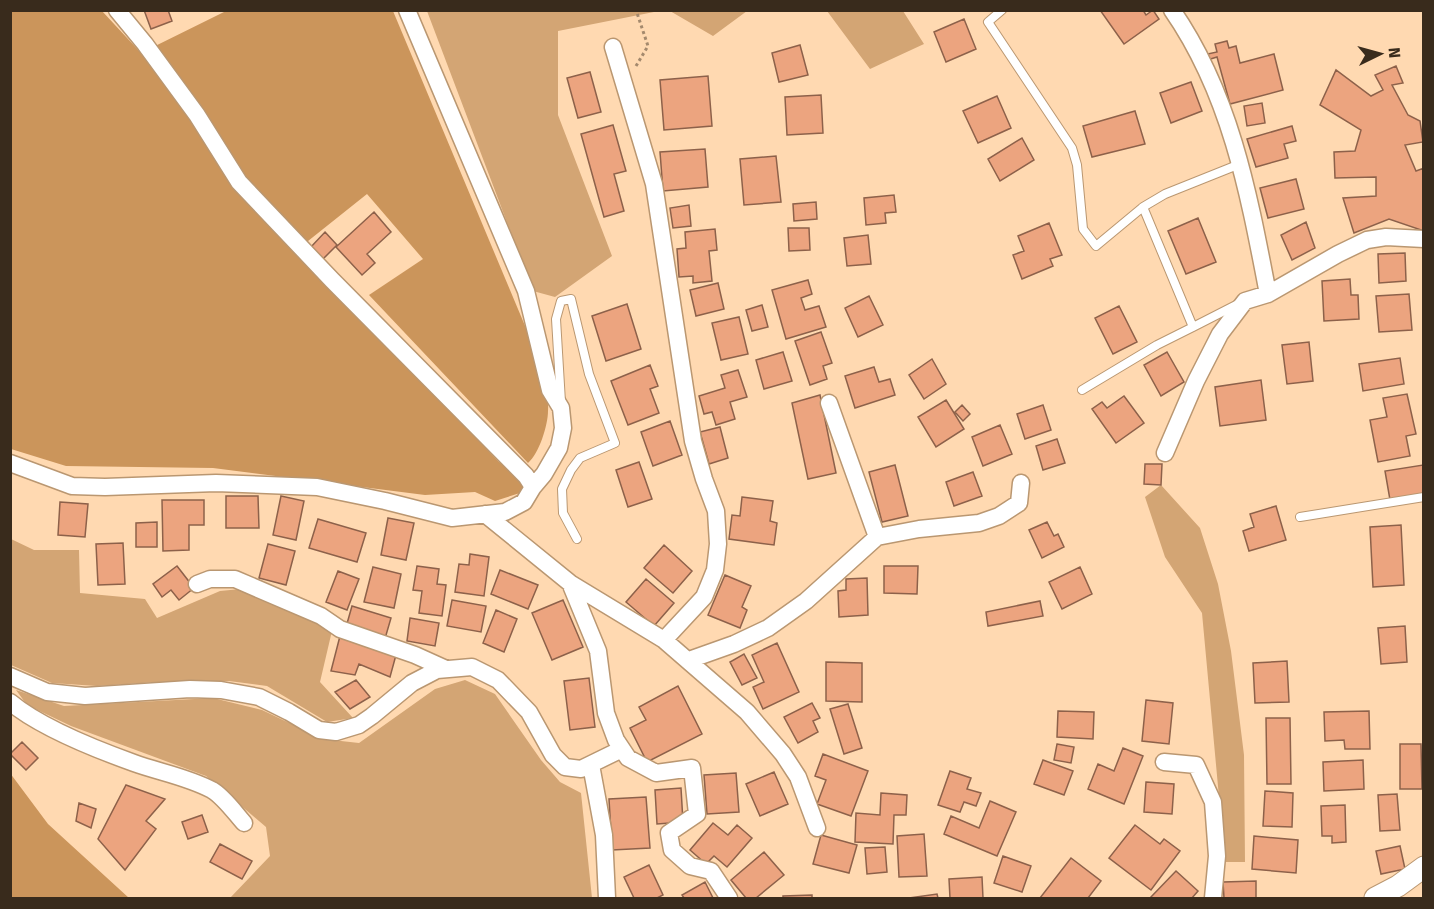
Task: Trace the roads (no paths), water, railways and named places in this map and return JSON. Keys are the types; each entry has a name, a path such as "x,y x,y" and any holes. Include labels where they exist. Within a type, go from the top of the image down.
{"street":[{"path":"117,10 197,115 239,182 332,280 526,476 533,487"},
{"path":"10,463 72,486 216,483 317,487 452,518 505,512 524,502 559,448 563,428 561,408 550,390 526,291 407,10"},
{"path":"1172,10 1191,37 1225,114 1254,219 1268,294"},
{"path":"613,47 654,184 693,441 716,511 718,544 712,579 704,597 664,640"},
{"path":"1165,453 1196,381 1220,334 1245,301 1268,294 1367,240 1386,237 1424,239"},
{"path":"829,403 878,537"},
{"path":"689,660 734,644 768,628 806,601 878,537 919,529 979,523 999,516 1019,503 1021,483"},
{"path":"485,514 570,583 664,640 747,712 783,754 798,777 816,828"},
{"path":"197,584 210,579 235,579 321,616 340,629 415,655 446,669"},
{"path":"570,583 598,651 606,713 616,740 628,758 656,773 692,768 697,814 669,833 672,850 690,866 711,871 729,898"},
{"path":"10,676 47,692 85,696 190,689 221,690 259,697 319,730 336,732 359,725 412,683 437,670 472,667 498,680 529,712 553,755 565,768 581,769 622,748"},
{"path":"10,702 26,715 78,740 133,763 214,791 244,823"},
{"path":"1164,762 1196,765 1213,802 1217,856 1213,898"},
{"path":"591,765 604,835 607,898"},
{"path":"1375,898 1398,886 1424,867"}],"lane":[{"path":"1002,10 988,22 1072,148 1077,165 1083,229 1096,246 1143,207 1165,194 1240,164"},
{"path":"1143,207 1193,327"},
{"path":"561,408 556,319 561,301 571,299 589,374 615,443 580,458 570,470 562,489 563,513 576,538"},
{"path":"1082,390 1157,345 1245,301"},
{"path":"1300,517 1424,497"}]}
